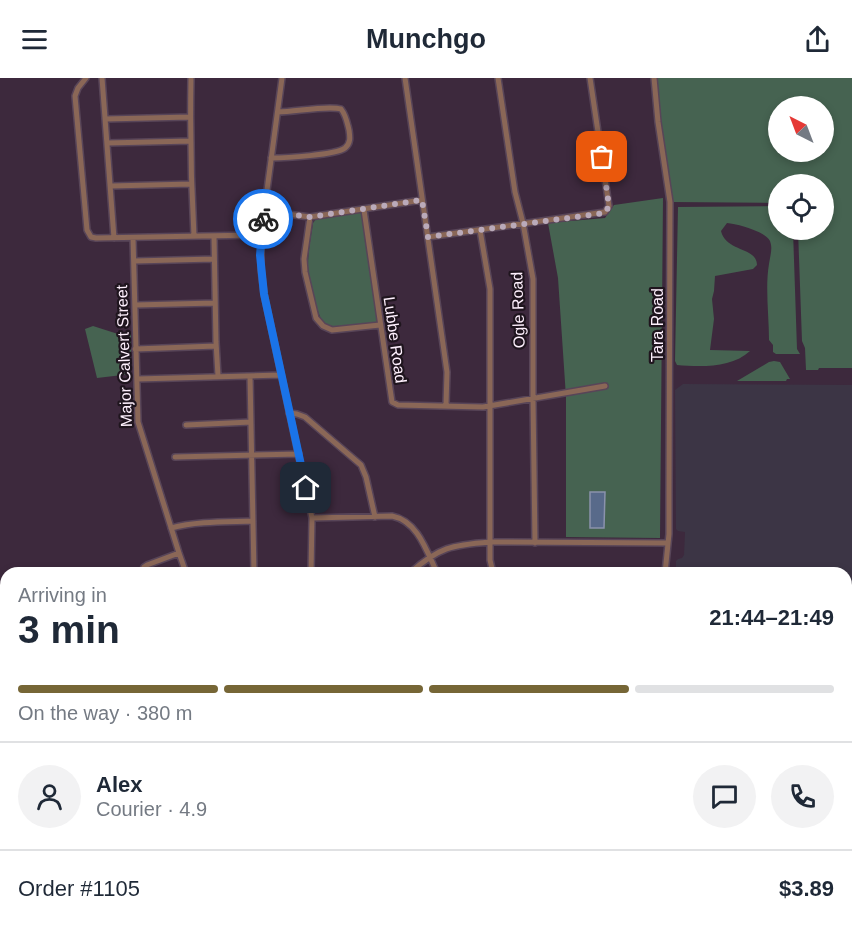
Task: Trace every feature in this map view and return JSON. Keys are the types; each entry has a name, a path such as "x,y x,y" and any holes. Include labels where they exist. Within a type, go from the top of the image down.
{"street":[{"path":"86,78 75,96 87,230 91,237 261,235"},
{"path":"102,78 114,238"},
{"path":"191,78 191,184 194,236"},
{"path":"282,78 261,235 261,269 263,292 312,518 311,567"},
{"path":"405,78 447,372 446,405"},
{"name":"Ogle Road","path":"498,78 515,192 523,223 534,289 535,543"},
{"path":"428,237 605,213 609,202 590,78"},
{"name":"Tara Road","path":"654,78 670,202 669,494 666,567"},
{"path":"271,158 338,151 346,147 350,140 345,116 341,109 333,107 278,112"},
{"path":"105,119 190,117"},
{"path":"107,143 191,141"},
{"path":"111,186 191,184"},
{"path":"264,211 310,217 422,200"},
{"name":"Lubbe Road","path":"364,210 392,402 398,405 478,407 605,386"},
{"path":"310,217 304,266 314,314 319,323 332,330 380,325"},
{"path":"480,230 490,289 492,567"},
{"path":"214,236 218,376"},
{"name":"Major Calvert Street","path":"133,238 138,422 184,567"},
{"path":"134,261 214,259"},
{"path":"135,305 215,303"},
{"path":"135,348 216,346"},
{"path":"137,379 281,375"},
{"path":"250,376 254,567"},
{"path":"289,413 305,417 360,465 366,477 375,517"},
{"path":"186,425 251,422"},
{"path":"175,457 299,454"},
{"path":"312,518 392,516 398,518 407,522 418,535 434,567"},
{"path":"171,528 201,523 253,521"},
{"path":"417,567 429,556 455,546 490,542 668,543"},
{"path":"144,567 179,554"}],"shaded area":[{"path":"683,384 852,385 852,567 676,567 676,561 684,555 685,532 676,529 675,390"}],"green space":[{"path":"655,78 852,78 852,368 806,370 805,348 802,341 798,240 834,240 834,174 768,174 768,203 673,202 659,123"},
{"path":"663,198 660,538 566,537 566,397 558,278 548,223 605,218 614,205"},
{"path":"768,206 768,238 744,226 727,223 721,231 729,243 752,255 757,265 753,269 715,276 712,299 714,319 710,350 750,351 734,361 706,366 677,365 675,361 678,207"},
{"path":"360,212 363,216 377,322 330,326 325,324 319,314 308,270 313,223 316,219"},
{"path":"793,240 797,349 800,354 776,354 769,340 767,282 770,241"},
{"path":"93,326 118,334 131,332 131,374 97,378 85,329"},
{"path":"769,362 780,362 790,379 786,381 737,381"}],"water":[{"path":"590,492 605,492 604,528 590,528"}],"way so far":[{"path":"263,219 264,211 310,217 422,200 428,237 605,213 609,206 602,157"}],"route":[{"path":"263,219 260,255 264,294 306,488"}]}
